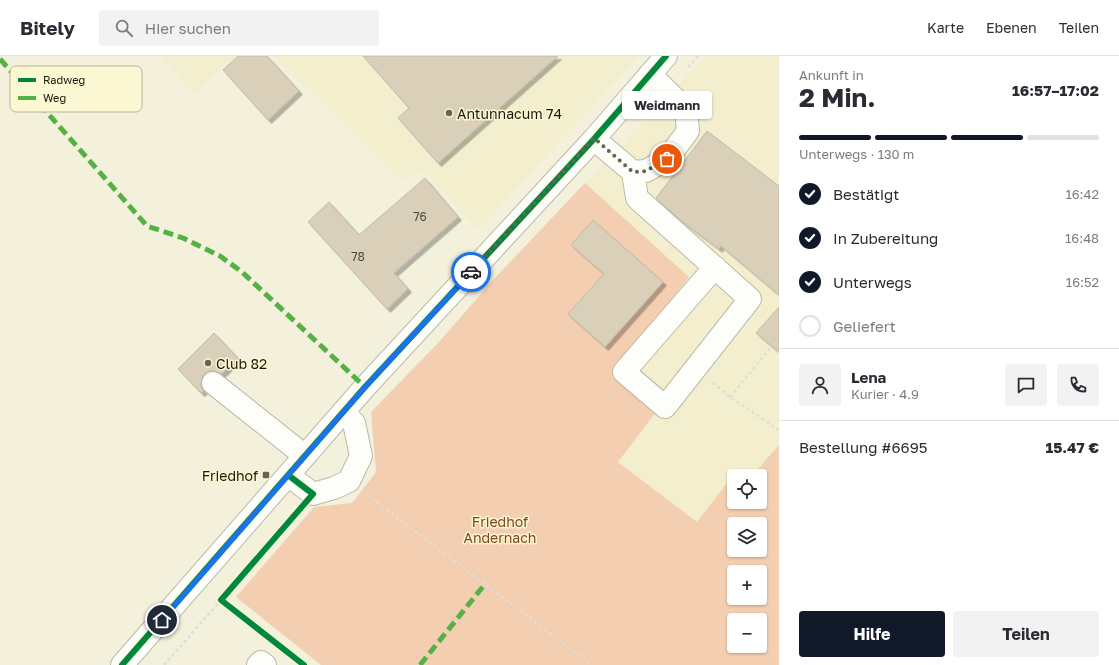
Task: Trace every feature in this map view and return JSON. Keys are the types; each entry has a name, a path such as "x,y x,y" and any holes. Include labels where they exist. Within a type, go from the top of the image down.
{"street":[{"path":"122,665 375,376 594,138 666,56"},
{"path":"633,172 646,171 667,159 688,131 686,110 650,74"},
{"path":"594,138 633,172 637,198 715,267 750,299 665,407 624,372 715,267"},
{"path":"213,383 305,456"},
{"path":"288,475 313,494 334,488 349,481 362,456 354,423 344,412"},
{"path":"258,665 261,662 265,665"}],"path":[{"path":"730,397 772,346"},
{"path":"695,369 730,397 779,430"},
{"path":"349,481 592,665"},
{"path":"164,665 221,600"}],"shaded area":[{"path":"161,56 235,56 194,94"},
{"path":"274,56 639,56 478,230 423,171 400,179"},
{"path":"705,56 779,56 779,445 758,469 727,469 727,483 697,523 618,462 612,377 689,277 585,183"}],"green space":[{"name":"Friedhof Andernach","path":"585,183 689,277 612,377 656,412 618,462 697,522 727,483 727,509 767,509 767,469 758,469 779,445 779,665 321,665 236,597 314,507 352,503 376,472 371,412 439,342 494,279"}],"building":[{"path":"238,56 267,56 299,91 268,120 223,70"},
{"name":"Antunnacum 74","path":"363,56 558,56 438,163 398,118 409,108"},
{"path":"707,131 779,186 779,295 721,246 719,249 679,219 656,198"},
{"path":"425,178 458,217 394,273 408,289 387,309 308,222 329,202 359,235"},
{"path":"593,220 663,282 605,347 568,314 604,274 571,245"},
{"path":"779,307 779,352 756,333"},
{"name":"Club 82","path":"214,333 238,358 222,374 209,371 203,375 201,387 204,391 201,393 178,369"}],"marked path":[{"path":"0,59 10,70"},
{"path":"47,112 147,226 183,238 220,256 242,272 365,387"},
{"path":"420,665 485,584"}],"cycle path":[{"path":"122,665 365,387 594,139 666,56"},
{"path":"288,475 313,494 221,600 304,665"}],"way so far":[{"path":"471,272 594,138 608,152 633,172 646,171 667,159"}],"place":[{"name":"Antunnacum 74","path":"449,113"},
{"name":"Weidmann","path":"667,159"},
{"name":"Club 82","path":"208,363"},
{"name":"Friedhof","path":"266,475"}],"route":[{"path":"162,620 365,387 471,272"}]}
